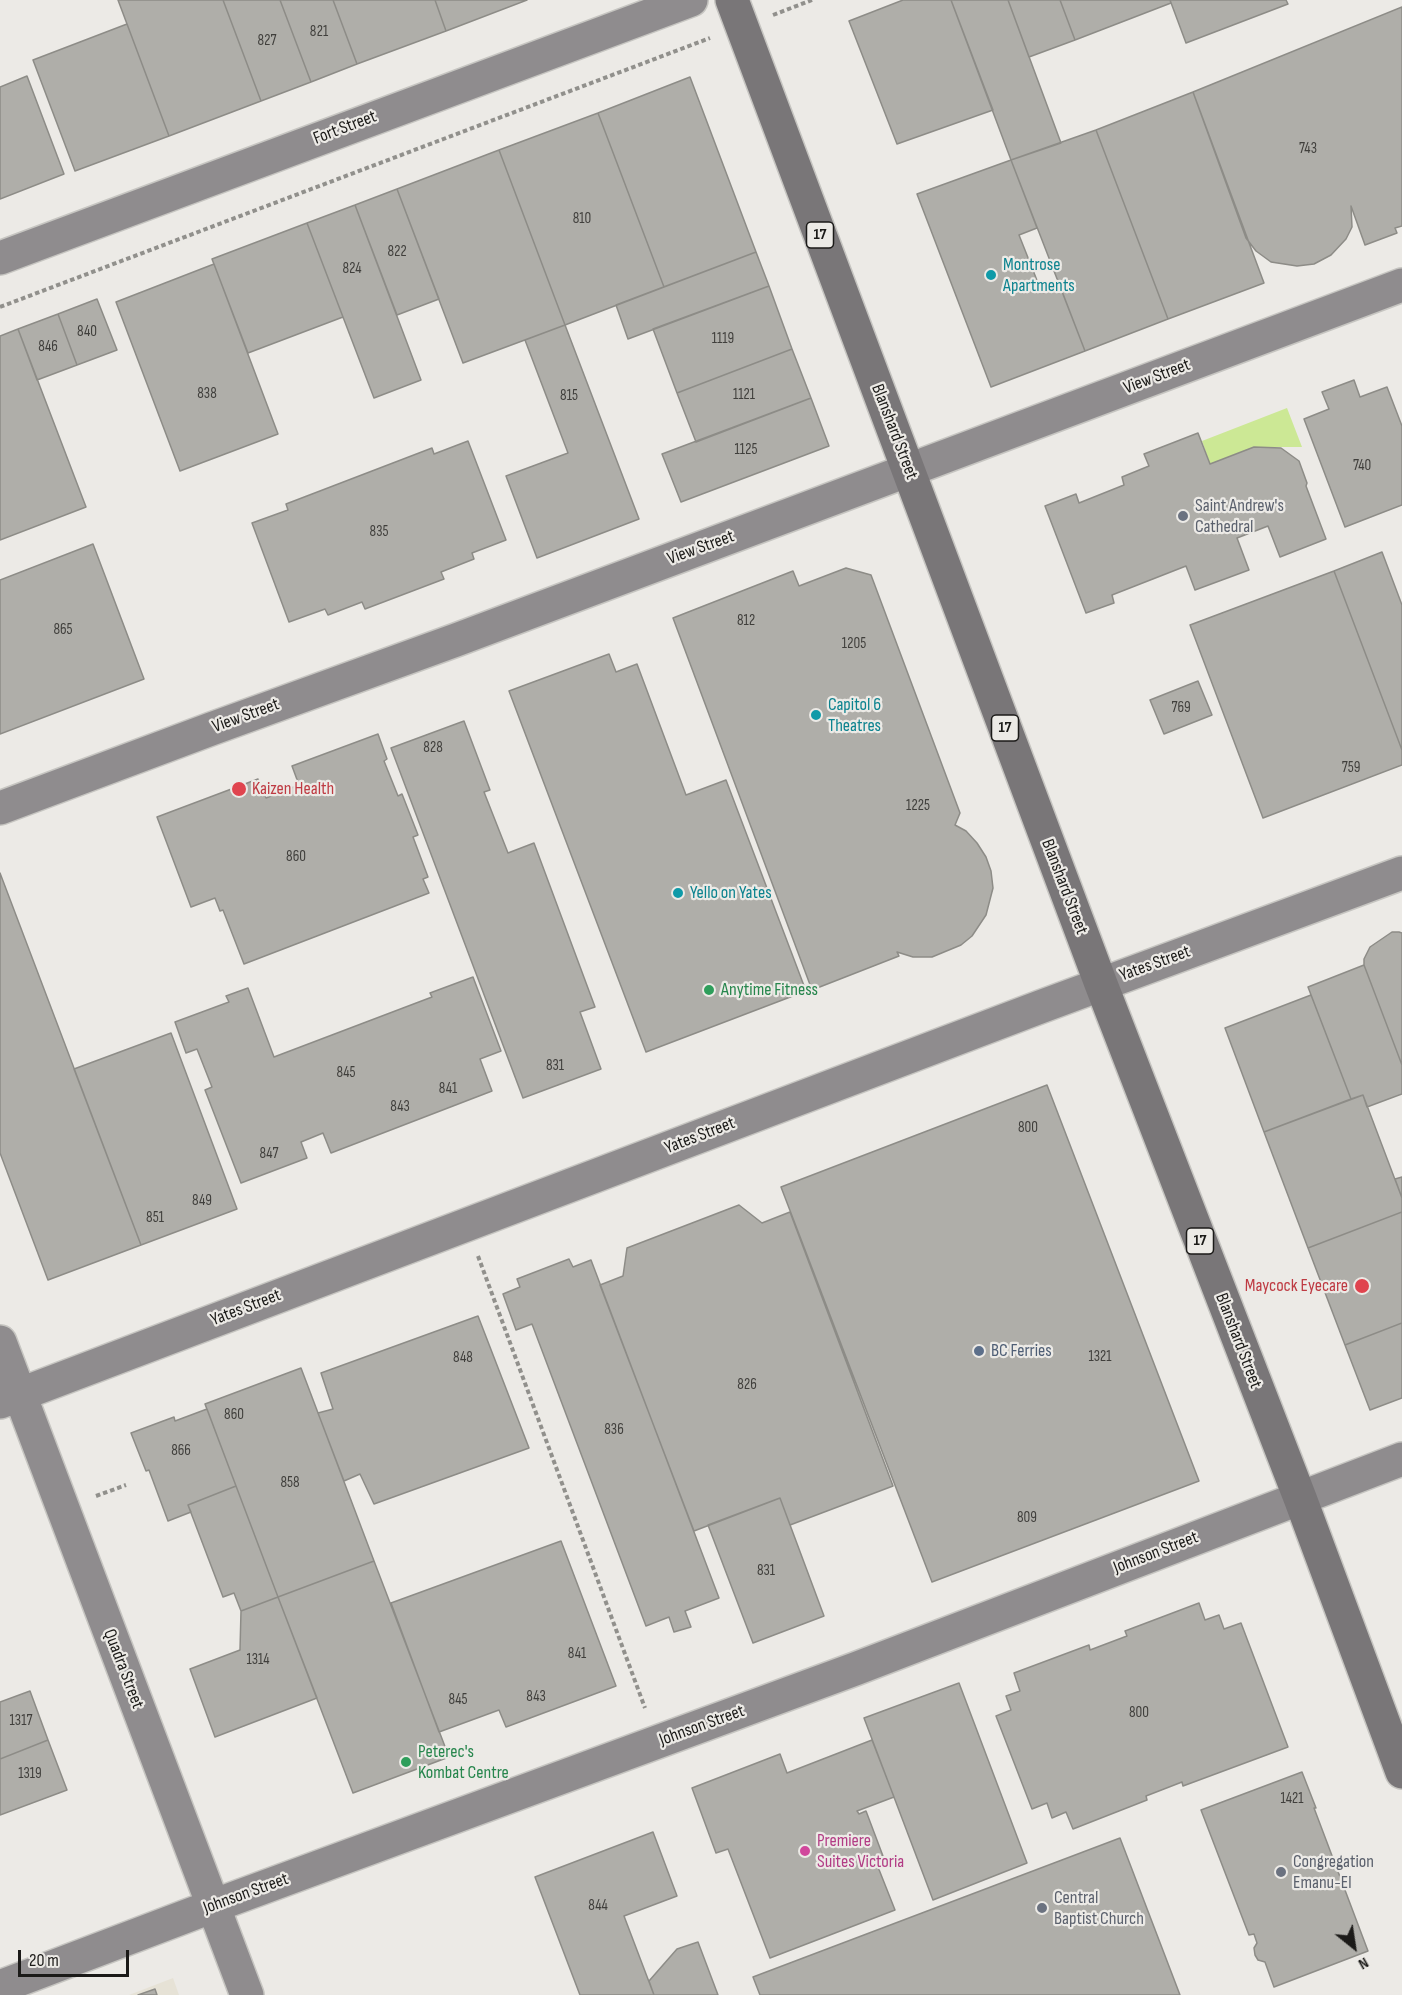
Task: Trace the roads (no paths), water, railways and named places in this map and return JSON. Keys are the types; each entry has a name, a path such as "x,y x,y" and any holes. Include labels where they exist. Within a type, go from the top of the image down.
{"main road":[{"name":"Fort Street","path":"0,258 691,0"},
{"name":"Blanshard Street","path":"732,0 1101,984 1300,1498 1402,1772"},
{"name":"View Street","path":"0,808 1402,285"},
{"name":"Yates Street","path":"10,1398 1101,984 1402,873"},
{"name":"Quadra Street","path":"0,1342 10,1398 213,1906 246,1995"},
{"name":"Johnson Street","path":"0,1987 213,1906 855,1670 1402,1459"}],"place":[{"name":"Montrose Apartments","path":"991,275"},
{"name":"Saint Andrew's Cathedral","path":"1183,516"},
{"name":"Capitol 6 Theatres","path":"816,715"},
{"name":"Kaizen Health","path":"239,789"},
{"name":"Yello on Yates","path":"678,893"},
{"name":"Anytime Fitness","path":"709,990"},
{"name":"Maycock Eyecare","path":"1362,1286"},
{"name":"BC Ferries","path":"979,1351"},
{"name":"Peterec's Kombat Centre","path":"406,1762"},
{"name":"Premiere Suites Victoria","path":"805,1851"},
{"name":"Congregation Emanu-El","path":"1281,1872"},
{"name":"Central Baptist Church","path":"1042,1908"}]}
